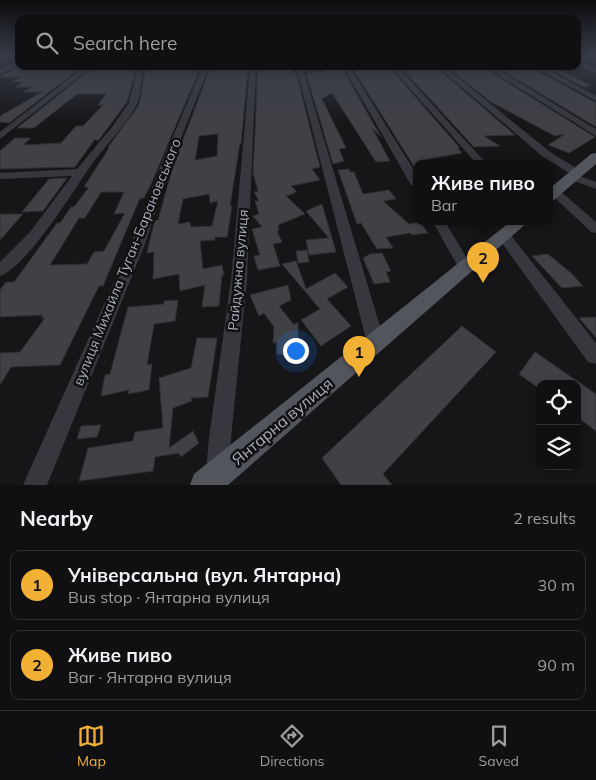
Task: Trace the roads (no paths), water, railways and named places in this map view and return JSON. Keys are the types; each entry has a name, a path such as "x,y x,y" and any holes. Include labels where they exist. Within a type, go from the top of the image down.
{"main road":[{"path":"553,193 596,157"},
{"name":"Янтарна вулиця","path":"211,480 512,229"}],"street":[{"path":"0,136 75,78"},
{"path":"0,270 36,235 134,102 137,91 137,78"},
{"name":"вулиця Михайла Туган-Барановського","path":"35,485 138,244 167,162 201,78"},
{"name":"Райдужна вулиця","path":"211,480 220,438 239,280 252,78"},
{"path":"302,78 376,343"},
{"path":"353,78 413,178"},
{"path":"404,78 478,160"},
{"path":"454,78 546,154 575,175 596,186"},
{"path":"506,78 596,132"},
{"path":"558,78 596,98"},
{"path":"0,176 81,172"},
{"path":"553,195 596,229"},
{"path":"440,225 466,268"},
{"path":"512,229 595,356"}],"place":[{"name":"Живе пиво","path":"483,283"},
{"name":"Універсальна (вул. Янтарна)","path":"359,377"}]}
